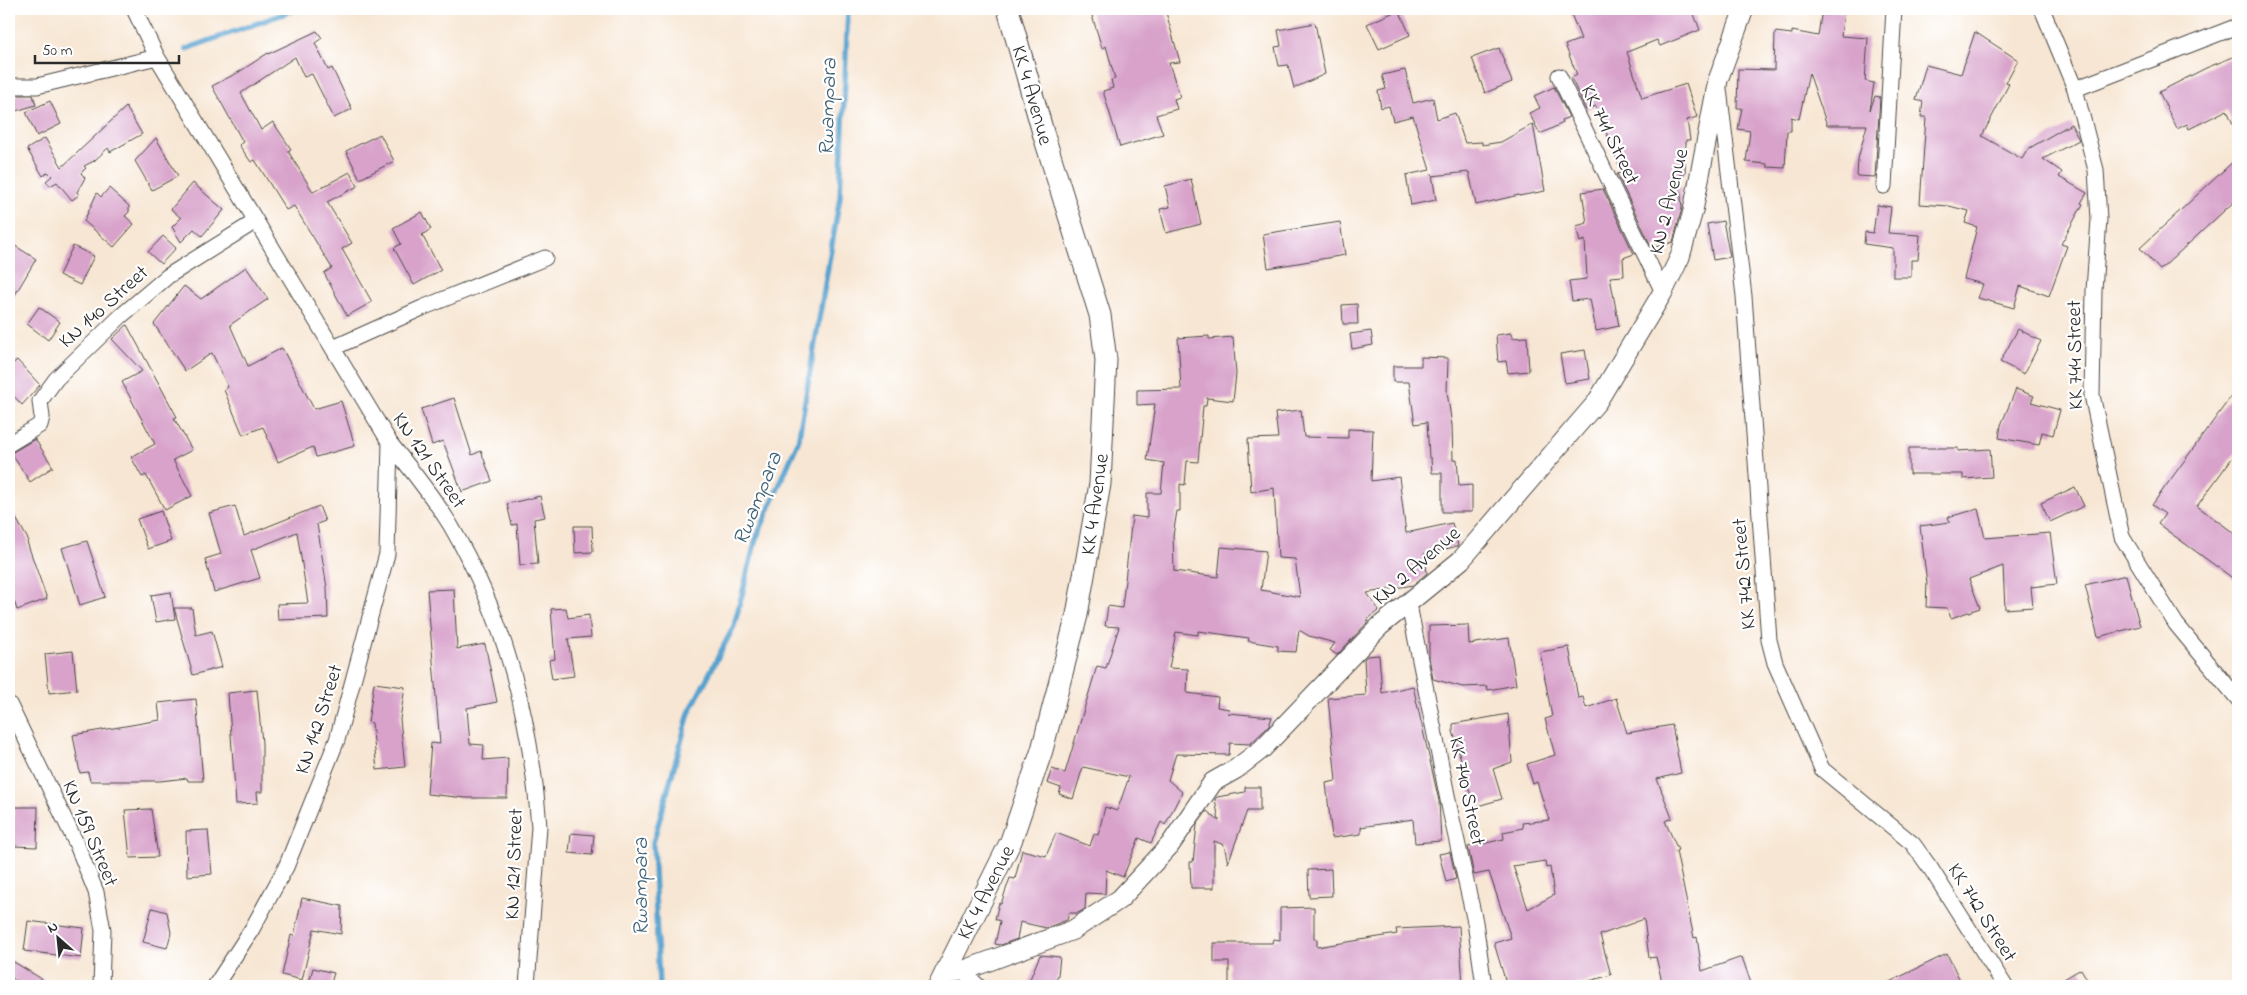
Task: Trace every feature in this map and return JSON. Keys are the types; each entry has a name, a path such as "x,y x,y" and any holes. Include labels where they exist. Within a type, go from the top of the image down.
{"main road":[{"name":"KK 4 Avenue","path":"948,977 1011,842 1042,750 1077,615 1100,484 1106,360 1100,315 1044,136 1008,9"}],"street":[{"name":"KN 121 Street","path":"134,9 157,57 390,443 428,491 451,527 496,617 518,686 530,748 539,827 527,986"},
{"name":"KN 2 Avenue","path":"948,977 1073,930 1120,899 1170,845 1213,782 1236,769 1262,748 1380,626 1461,560 1597,402 1663,292 1680,257 1693,210 1718,80 1744,9"},
{"path":"1884,186 1894,9"},
{"name":"KK 744 Street","path":"2042,9 2075,89 2096,170 2099,219 2094,290 2092,395 2122,537 2176,624 2238,699"},
{"path":"2075,89 2238,26"},
{"path":"9,86 37,86 157,57"},
{"name":"KK 741 Street","path":"1560,76 1663,292"},
{"name":"KK 742 Street","path":"1718,80 1744,296 1769,640 1775,662 1822,768 1913,844 1931,868 2005,986"},
{"name":"KN 140 Street","path":"9,444 40,425 42,417 40,401 52,384 121,316 168,276 256,221"},
{"path":"333,348 422,308 545,258"},
{"name":"KN 142 Street","path":"214,986 252,929 286,868 337,740 387,554 390,443"},
{"name":"KK 740 Street","path":"1408,604 1475,922 1484,986"},
{"name":"KN 159 Street","path":"9,708 76,845 96,892 103,930 101,986"},
{"path":"948,977 978,986"}],"building":[{"path":"1090,9 1165,9 1180,62 1169,63 1180,97 1174,99 1177,109 1156,115 1163,134 1120,147 1103,91 1113,88 1111,80 1115,79 1106,46 1102,48"},
{"path":"1569,9 1692,9 1700,30 1660,46 1657,40 1627,52 1642,98 1686,84 1697,117 1687,120 1690,140 1686,140 1685,174 1679,175 1682,208 1673,242 1652,248 1617,174 1622,173 1596,106 1586,110 1571,78 1577,75 1565,45 1581,39"},
{"path":"1822,9 1844,12 1841,36 1868,38 1865,81 1874,83 1870,110 1875,96 1880,97 1875,177 1857,176 1858,159 1867,125 1827,125 1809,73 1799,119 1791,117 1791,131 1787,131 1785,168 1767,167 1767,164 1746,162 1750,131 1738,129 1742,108 1737,108 1738,69 1774,70 1775,32 1792,34 1792,31 1818,36"},
{"path":"1399,10 1410,35 1379,49 1367,24"},
{"path":"1315,23 1325,74 1294,88 1288,65 1279,66 1275,47 1281,46 1278,30"},
{"path":"317,31 322,38 315,43 328,70 332,68 352,109 334,118 312,74 304,77 295,57 241,93 261,130 273,122 291,149 288,151 313,192 350,172 358,186 327,202 352,243 342,249 372,302 347,316 324,273 332,268 294,206 286,210 255,160 251,162 239,145 243,142 212,86 239,72 268,53"},
{"path":"1975,32 2018,60 2006,82 2009,84 1982,136 2022,159 2028,149 2071,124 2079,140 2043,159 2062,172 2059,177 2087,193 2061,244 2067,246 2049,296 2020,286 2014,308 1978,298 1983,284 1964,279 1977,227 1965,223 1969,211 1949,206 1920,204 1926,117 1921,117 1923,102 1916,100 1926,65 1961,74"},
{"path":"1499,48 1512,82 1485,93 1472,58"},
{"path":"2238,55 2238,136 2227,110 2189,129 2187,124 2177,129 2159,92 2206,68"},
{"path":"1405,70 1413,103 1433,98 1437,119 1455,113 1465,143 1482,142 1482,145 1501,142 1533,124 1545,191 1476,205 1469,172 1432,176 1436,200 1411,205 1406,175 1430,170 1413,116 1393,121 1389,106 1381,108 1378,91 1386,89 1382,75"},
{"path":"1554,87 1569,117 1562,120 1563,123 1540,134 1529,113 1540,108 1534,96"},
{"path":"9,95 33,95 36,105 9,113"},
{"path":"50,101 61,124 37,136 26,112"},
{"path":"126,107 142,134 110,152 108,148 94,161 84,166 86,168 81,173 85,178 77,192 79,195 72,200 57,182 50,186 46,181 52,176 48,172 43,176 27,149 45,138 62,167"},
{"path":"380,134 394,161 360,179 346,151"},
{"path":"156,138 178,176 152,190 135,161"},
{"path":"2238,157 2238,198 2160,270 2140,248"},
{"path":"1191,179 1201,224 1166,233 1160,209 1170,207 1165,186"},
{"path":"193,183 224,210 202,236 194,229 181,242 172,227 181,218 171,209"},
{"path":"109,188 129,206 129,212 125,216 134,224 114,247 84,221 97,193 101,197"},
{"path":"1603,189 1634,254 1623,258 1624,276 1610,277 1619,326 1596,331 1590,299 1572,301 1569,281 1587,279 1585,240 1580,242 1576,226 1587,223 1582,192"},
{"path":"1877,205 1891,207 1888,233 1920,235 1918,260 1911,260 1911,277 1893,277 1893,248 1864,244 1865,232 1873,233"},
{"path":"422,212 431,229 422,235 441,270 414,285 394,248 401,244 393,228"},
{"path":"1723,221 1730,257 1713,260 1707,224"},
{"path":"1340,222 1345,255 1268,268 1263,234"},
{"path":"163,236 176,248 161,264 148,252"},
{"path":"9,242 36,259 9,305"},
{"path":"73,246 94,256 80,285 59,275"},
{"path":"246,267 268,299 230,325 248,366 282,348 314,409 341,401 355,446 316,457 313,447 278,462 263,427 243,435 224,390 228,387 212,353 185,371 154,324 184,286 201,299"},
{"path":"1357,304 1358,324 1343,324 1342,305"},
{"path":"39,307 60,322 48,340 27,324"},
{"path":"127,325 177,417 174,418 192,450 173,460 192,496 165,510 146,475 142,477 131,457 155,444 122,382 142,371 112,339"},
{"path":"2018,329 2041,341 2024,374 2000,362"},
{"path":"1371,331 1373,345 1352,349 1350,334"},
{"path":"1511,333 1512,338 1527,337 1529,371 1508,373 1506,361 1498,362 1496,335"},
{"path":"1209,336 1209,339 1233,337 1236,374 1233,401 1207,398 1206,406 1203,406 1198,462 1187,461 1185,485 1180,484 1180,511 1177,511 1173,536 1174,571 1218,577 1221,547 1266,551 1261,590 1300,597 1295,559 1278,558 1274,488 1251,492 1248,439 1278,438 1275,413 1301,410 1304,437 1348,438 1348,429 1373,430 1371,481 1399,477 1406,533 1452,523 1458,546 1424,554 1427,573 1413,585 1367,593 1379,610 1367,620 1369,621 1337,655 1330,650 1335,643 1309,636 1299,630 1296,652 1278,651 1278,646 1248,641 1249,638 1198,631 1198,635 1176,632 1169,668 1188,669 1187,693 1218,697 1217,707 1229,709 1228,713 1272,717 1269,726 1250,744 1230,743 1229,755 1176,754 1168,780 1182,792 1165,825 1161,822 1151,843 1139,838 1123,877 1106,870 1105,894 1086,893 1085,909 1078,913 1069,913 1067,920 1046,928 1020,922 1017,939 1001,945 995,944 1000,921 995,919 999,903 1001,904 1010,878 1015,879 1022,850 1046,856 1056,833 1090,846 1094,834 1098,835 1105,807 1117,811 1129,777 1083,767 1073,799 1059,794 1061,788 1047,783 1052,769 1065,773 1097,666 1106,668 1119,627 1105,626 1108,606 1122,608 1132,516 1147,518 1147,493 1161,493 1164,463 1147,460 1155,404 1137,405 1137,390 1181,389 1178,338"},
{"path":"1585,350 1590,379 1565,383 1560,354"},
{"path":"1421,357 1448,358 1447,392 1452,425 1453,460 1457,459 1459,486 1472,485 1472,512 1442,512 1442,473 1432,473 1431,458 1429,458 1427,422 1415,424 1409,382 1393,382 1393,366 1421,366"},
{"path":"17,360 40,385 22,405 9,391 9,367"},
{"path":"2238,387 2238,450 2197,506 2238,536 2238,582 2158,524 2165,514 2152,505"},
{"path":"2016,389 2034,396 2031,402 2060,410 2053,435 2042,432 2039,445 1999,438 2001,425"},
{"path":"454,398 472,455 481,451 492,481 462,492 443,441 432,445 421,409"},
{"path":"35,439 53,467 30,482 11,453"},
{"path":"1909,448 1958,448 1958,451 1990,449 1992,477 1963,479 1963,474 1909,474"},
{"path":"2075,487 2084,506 2050,522 2041,503"},
{"path":"540,496 545,517 534,519 538,564 520,565 517,524 512,525 507,504"},
{"path":"9,506 29,541 27,542 47,599 17,610 9,586"},
{"path":"235,506 244,536 319,506 325,521 317,524 327,588 328,618 278,620 277,604 308,603 297,532 251,550 260,578 214,592 205,559 221,554 209,513"},
{"path":"1978,509 1985,538 2050,533 2057,584 2031,587 2033,607 2005,609 2003,566 1969,579 1980,608 1951,618 1947,608 1926,607 1927,583 1920,526 1950,522 1948,517"},
{"path":"161,511 171,541 148,549 137,519"},
{"path":"574,526 592,526 593,552 575,553"},
{"path":"87,541 105,597 80,605 62,548"},
{"path":"2126,575 2140,626 2098,637 2085,585"},
{"path":"454,589 457,649 485,644 497,702 467,708 470,744 484,745 483,760 508,758 507,798 466,798 427,794 431,743 440,744 427,590"},
{"path":"171,592 175,619 156,622 151,595"},
{"path":"174,608 192,608 196,635 212,631 222,667 193,675"},
{"path":"566,608 568,618 589,615 591,637 568,639 574,676 552,679 549,660 555,659 551,609"},
{"path":"1468,625 1469,644 1509,638 1516,685 1488,690 1487,686 1463,687 1433,679 1429,658 1429,626"},
{"path":"1569,647 1578,698 1583,697 1586,708 1616,698 1627,733 1672,725 1681,773 1657,779 1672,818 1665,821 1678,850 1676,851 1694,938 1697,937 1702,971 1742,957 1752,986 1663,986 1656,957 1649,958 1644,919 1600,935 1611,975 1571,986 1507,986 1494,943 1511,938 1489,872 1474,875 1468,847 1504,839 1503,832 1523,828 1522,823 1549,820 1537,782 1533,784 1527,764 1555,755 1545,719 1552,717 1540,652","holes":["1545,861 1546,868 1550,867 1554,895 1528,909 1513,866"]},
{"path":"73,651 77,690 49,693 45,654"},
{"path":"1379,655 1382,693 1413,686 1439,801 1441,841 1415,843 1413,819 1361,827 1361,834 1332,838 1326,783 1336,781 1328,698 1366,695 1364,659 1367,656"},
{"path":"374,683 405,687 400,719 405,767 377,770 372,723 368,722"},
{"path":"257,690 262,743 262,792 257,792 258,803 236,804 228,693"},
{"path":"196,699 203,781 188,781 187,778 160,781 90,781 88,772 80,773 73,735 160,720 158,703"},
{"path":"1508,714 1512,762 1493,769 1502,799 1474,807 1453,731 1453,724"},
{"path":"1245,787 1260,787 1260,811 1247,811 1228,863 1224,845 1214,841 1214,888 1191,888 1190,862 1193,862 1197,825 1207,811 1219,821 1215,799 1245,792"},
{"path":"14,807 38,807 37,847 13,846"},
{"path":"151,809 158,857 130,858 125,810"},
{"path":"208,830 212,874 187,876 186,831"},
{"path":"571,833 594,835 592,855 569,853"},
{"path":"1450,852 1456,879 1446,882 1439,854"},
{"path":"1331,869 1332,896 1309,897 1308,870"},
{"path":"302,898 342,906 341,934 314,929 302,980 282,975 291,935 294,936"},
{"path":"1314,907 1314,939 1317,939 1317,947 1397,934 1396,929 1459,926 1463,986 1363,986 1362,981 1327,986 1229,986 1229,962 1214,962 1214,943 1272,943 1273,939 1280,940 1280,908"},
{"path":"152,908 167,912 171,933 167,948 143,942"},
{"path":"28,921 84,928 81,958 24,951"},
{"path":"1947,954 1963,986 1881,986"},
{"path":"1040,955 1060,957 1058,975 1053,986 1027,986"},
{"path":"9,959 53,986 25,986 9,976"},
{"path":"313,968 334,973 330,986 308,986"},
{"path":"2081,969 2091,986 2052,986"}],"waterway":[{"path":"186,49 297,9"},
{"name":"Rwampara","path":"659,986 653,843 689,713 734,626 756,539 798,442 840,197 848,9"}]}
